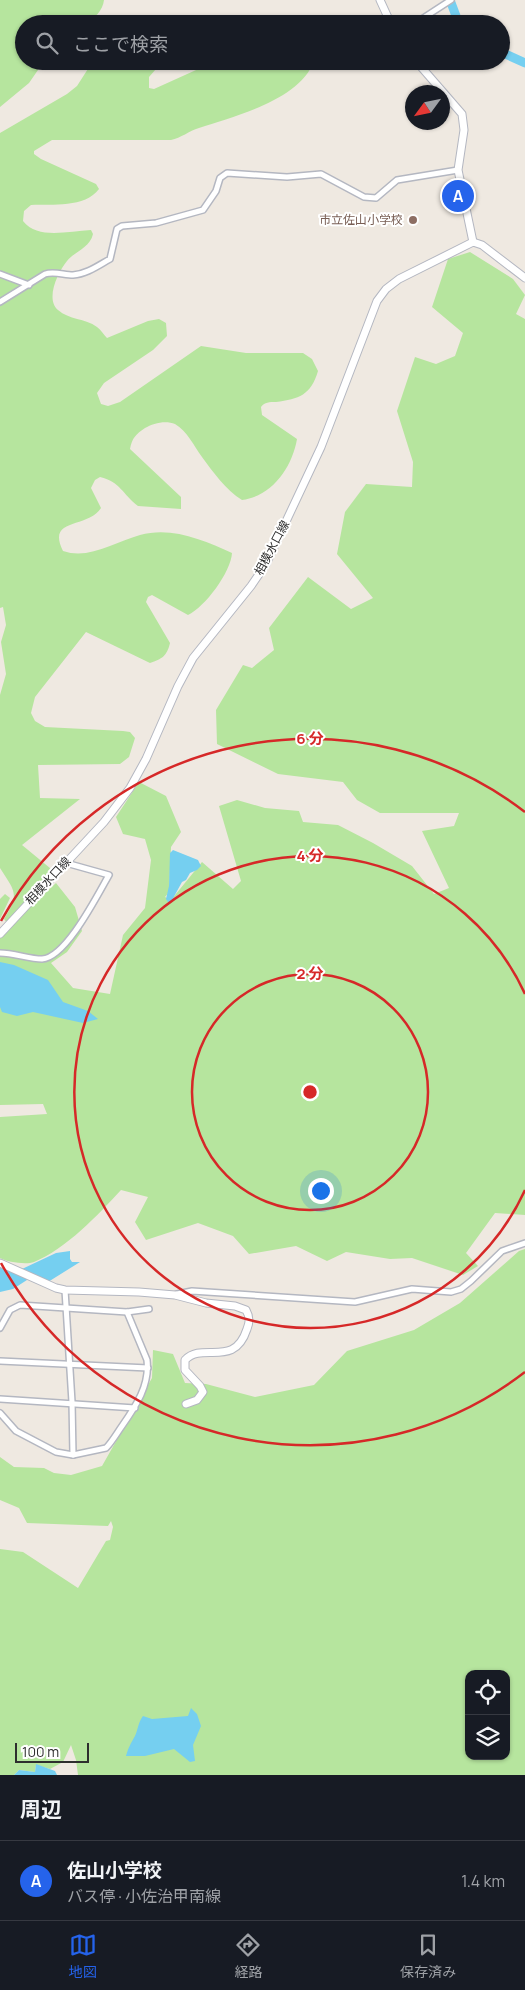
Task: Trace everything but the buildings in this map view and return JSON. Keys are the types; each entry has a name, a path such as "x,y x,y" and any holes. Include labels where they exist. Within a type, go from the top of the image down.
{"main road":[{"path":"380,0 387,15"},
{"path":"424,70 462,114 464,130 458,170 473,242 482,245 525,278"},
{"name":"相模水口線","path":"0,934 104,822 130,788 146,760 178,686 193,658 251,586 266,564 321,447 377,301 386,288 399,279 473,242"},
{"path":"0,1263 56,1288 65,1290 175,1295 243,1308 248,1313 250,1320 246,1335 236,1348 224,1352 193,1354 185,1360 185,1370 203,1392 197,1400 186,1404"}],"street":[{"path":"428,15 451,0"},
{"path":"0,302 50,272 72,275 84,273 110,259 117,229 122,226 156,223 203,210 216,191 220,178 231,172 287,177 321,174 364,197 376,198 397,180 458,170"},
{"path":"0,274 29,285"},
{"path":"0,953 44,959 60,950 74,931 91,907 109,875 66,863"},
{"path":"175,1295 192,1291 355,1302 412,1289 451,1292 461,1289 466,1285 502,1251 525,1243"},
{"path":"65,1290 68,1307 73,1455"},
{"path":"0,1328 10,1310 20,1305 127,1312 149,1310"},
{"path":"0,1412 16,1432 56,1452 73,1455 106,1448 135,1408 145,1389 148,1368 147,1360 127,1312"},
{"path":"0,1361 148,1368"},
{"path":"0,1399 72,1402 135,1408"}],"green space":[{"path":"0,0 104,0 102,7 96,15 15,15 15,70 38,70 29,83 0,107"},
{"path":"87,70 155,70 149,77 149,88 154,89 196,70 310,70 307,75 295,86 265,105 195,129 175,139 52,140 34,151 34,154 96,184 99,189 93,195 77,202 58,205 31,205 24,211 23,221 37,231 54,233 91,230 93,234 89,243 63,266 57,278 53,299 54,305 62,313 92,324 107,338 148,321 159,319 166,323 167,336 153,350 104,383 97,393 101,404 108,406 120,402 201,346 246,353 303,353 312,359 318,371 308,391 298,397 267,403 261,407 262,415 297,439 291,460 285,470 279,479 263,493 242,500 220,480 183,431 175,424 168,422 156,423 139,432 133,439 130,449 181,497 181,509 138,506 117,485 100,477 95,480 91,488 101,508 87,519 64,528 60,533 59,540 63,551 73,553 92,552 140,535 164,532 199,539 232,553 227,570 216,588 202,605 188,615 152,595 148,597 146,602 170,643 166,654 161,658 150,663 86,632 35,697 31,713 35,721 45,727 123,731 130,732 135,738 129,757 120,764 38,765 40,798 80,799 22,845 56,873 23,914 56,883 75,907 82,931 67,952 51,963 73,988 110,994 123,935 145,908 151,860 145,839 123,834 116,817 139,782 166,796 181,832 171,847 169,892 165,897 171,900 202,862 233,889 241,881 219,806 237,800 265,808 299,811 303,822 338,825 412,866 434,894 449,888 422,831 454,826 459,813 380,813 357,800 343,782 278,774 217,744 216,710 243,665 252,668 274,650 269,628 308,577 351,609 373,598 337,554 345,512 366,484 412,487 413,462 397,411 415,357 436,364 455,356 463,333 432,307 448,259 470,252 513,279 525,295 516,314 525,319 525,1215 495,1213 466,1253 478,1266 463,1275 412,1258 390,1259 346,1252 327,1261 296,1246 249,1254 233,1236 198,1223 146,1240 135,1222 148,1197 121,1190 70,1240 46,1256 34,1262 26,1263 12,1262 0,1258 0,1117 47,1114 43,1104 0,1105 0,937 10,927 4,919 14,898 14,893 0,868 0,695 6,674 1,642 6,625 3,607 0,608 0,133 67,94 77,86"},
{"path":"5,894 10,898 0,919 0,899"},
{"path":"525,1249 525,1775 78,1775 71,1745 63,1762 50,1769 36,1765 35,1772 19,1770 14,1775 0,1775 0,1549 23,1552 78,1588 106,1541 110,1540 113,1527 111,1521 108,1526 27,1523 19,1508 0,1500 0,1457 14,1467 44,1468 54,1473 71,1475 102,1466 152,1378 153,1350 173,1354 185,1383 206,1384 255,1397 314,1385 347,1351 414,1330 460,1303 519,1251"}],"water":[{"path":"173,850 198,860 201,866 190,873 186,880 182,882 171,902 168,902 166,899 169,886 170,853"},
{"path":"0,962 14,965 48,980 63,1002 88,1011 98,1019 83,1023 33,1012 17,1016 2,1012 0,1007"},
{"path":"70,1251 72,1262 80,1262 48,1282 22,1269 56,1253"},
{"path":"0,1265 26,1277 27,1280 13,1289 0,1292"},
{"path":"191,1708 197,1714 201,1726 193,1745 195,1761 190,1762 174,1749 145,1756 126,1756 143,1716 152,1719 188,1716"},
{"path":"36,1764 55,1771 57,1775 14,1775 19,1770 35,1772"}],"waterway":[{"path":"450,0 456,15"},
{"path":"510,56 525,63"}],"place":[{"name":"佐山小学校","path":"458,196"},
{"name":"市立佐山小学校","path":"413,220"}]}
